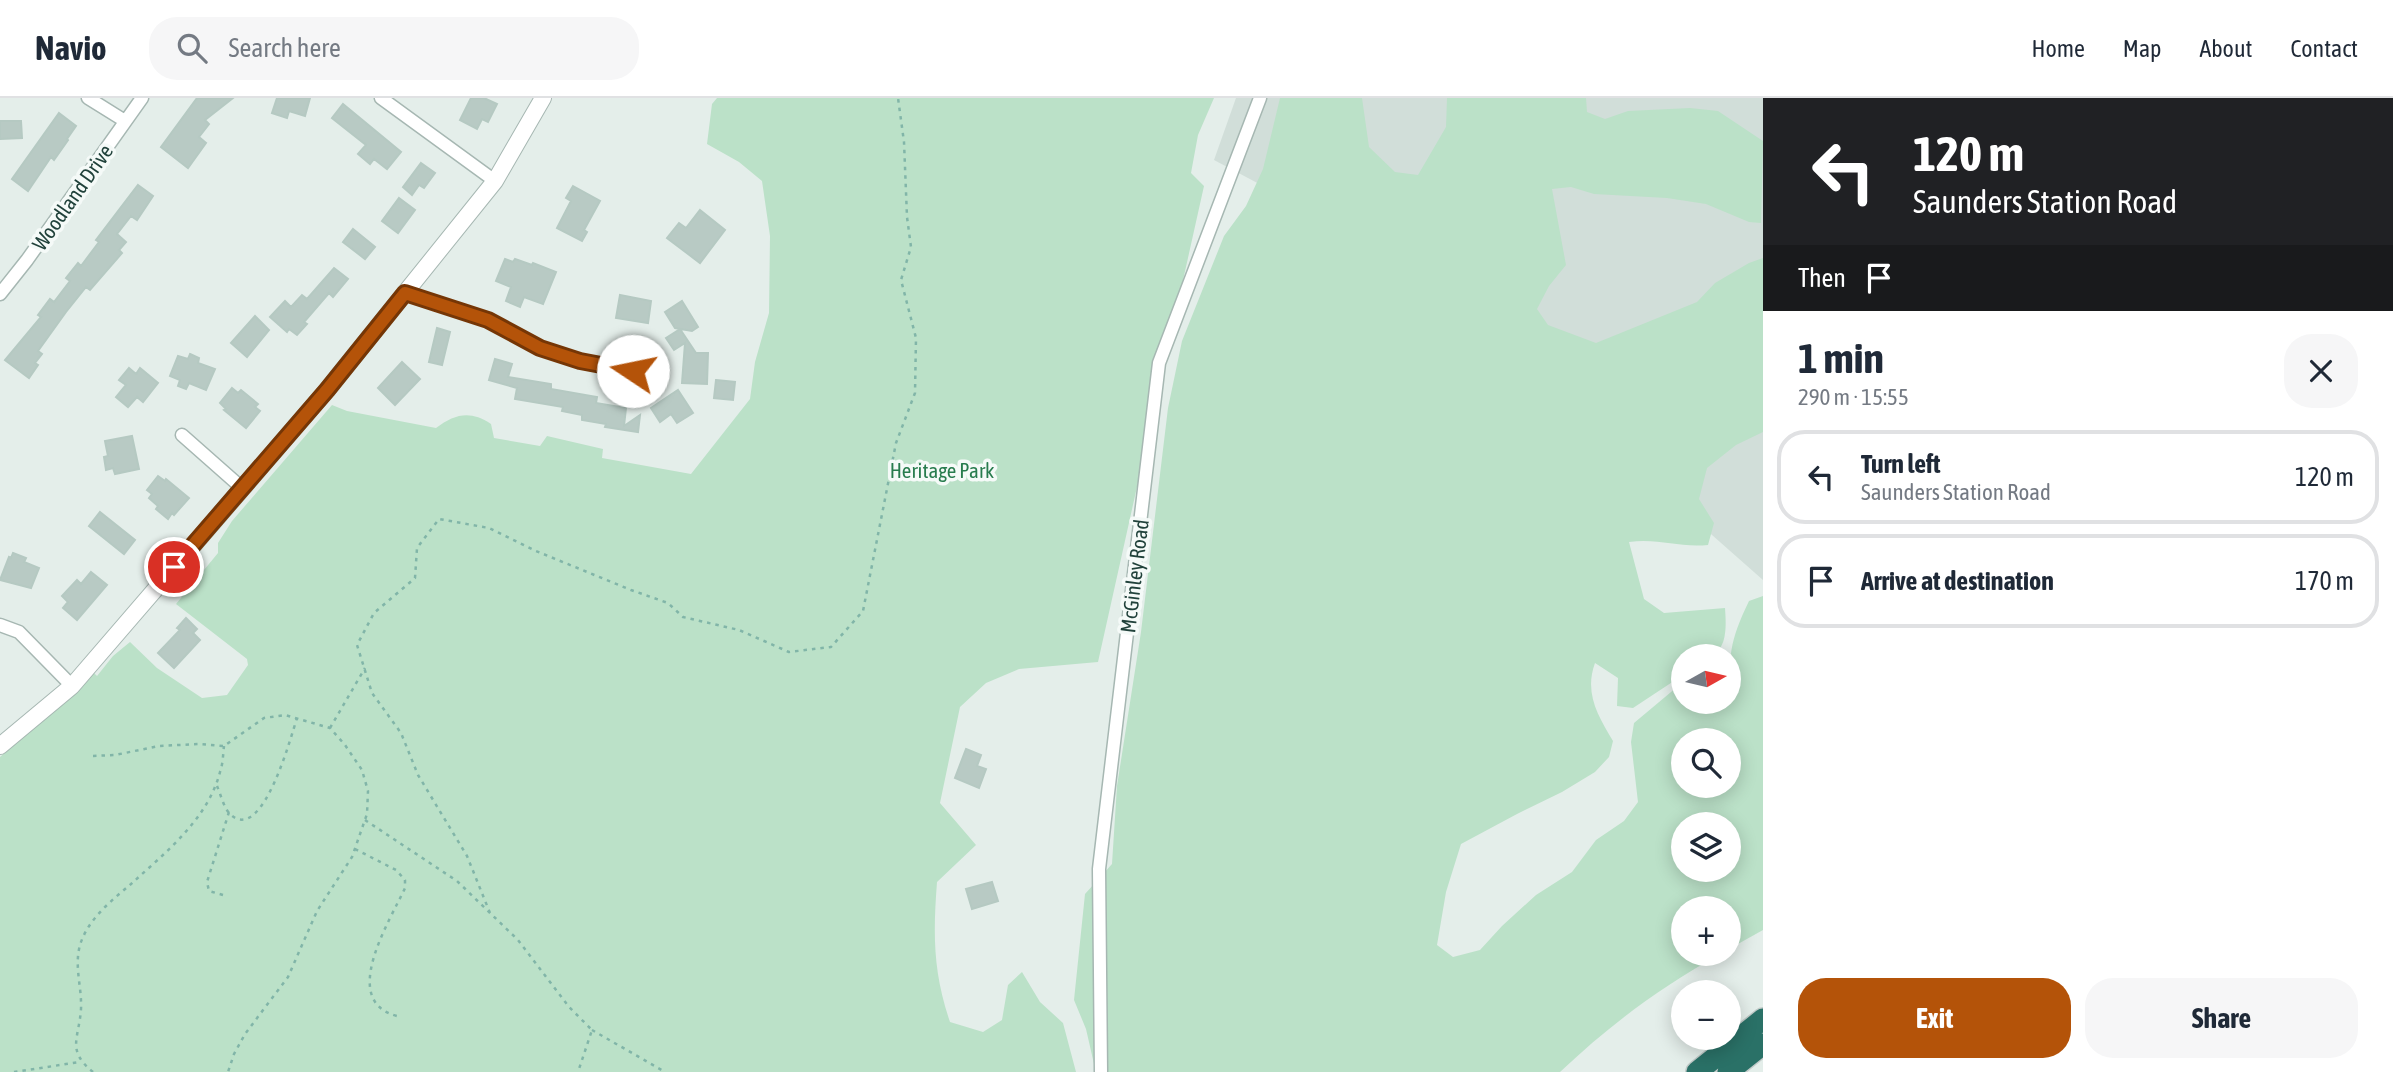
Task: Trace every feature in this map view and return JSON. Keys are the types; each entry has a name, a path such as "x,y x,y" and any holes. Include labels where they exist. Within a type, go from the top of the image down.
{"highway":[{"path":"1696,1072 1763,1019"},
{"path":"1728,1072 1763,1044"}],"street":[{"path":"88,98 125,121"},
{"name":"Woodland Drive","path":"0,294 142,98"},
{"path":"381,98 495,181"},
{"path":"0,746 72,686 327,390 495,181 544,98"},
{"name":"McGinley Road","path":"1101,1072 1099,869 1159,363 1260,98"},
{"path":"405,293 488,320 540,348 580,361 633,371"},
{"path":"182,435 242,488"},
{"path":"0,625 19,632 72,686"}],"path":[{"path":"490,913 467,856 418,775 401,733 372,693 357,645 374,613 415,578 417,548 439,519 489,528 536,551 668,603 683,617 739,630 789,652 831,647 863,611 896,443 915,393 916,338 901,279 911,247 904,142 898,98"},
{"path":"330,729 365,668"},
{"path":"93,755 115,755 159,746 224,746 264,718 285,715 330,729 362,770 368,791 365,820 355,849 317,911 288,978 246,1034 234,1054 228,1072"},
{"path":"216,784 229,812 239,819 252,818 259,810 283,762 297,718"},
{"path":"93,1072 81,1062 76,1053 81,1007 77,967 80,946 89,926 110,902 179,840 202,811 220,773 224,746"},
{"path":"223,895 209,891 207,882 229,812"},
{"path":"365,820 457,881 518,940 569,1007 592,1030 665,1072"},
{"path":"355,849 396,870 405,880 405,888 374,956 370,976 371,993 376,1004 397,1016"},
{"path":"579,1072 592,1030"},
{"path":"14,1072 81,1062"}],"shaded area":[{"path":"1236,98 1763,98 1763,292 1591,360 1214,160"},
{"path":"1763,403 1763,580 1669,497"}],"green space":[{"name":"Heritage Park","path":"717,98 1214,98 1198,135 1191,173 1204,186 1098,662 1019,669 986,683 960,707 940,803 976,845 937,882 937,970 950,1022 983,1032 1002,1020 1008,985 1022,972 1040,1002 1063,1023 1076,1072 0,1072 0,757 93,672 97,676 113,656 130,642 157,668 202,698 227,695 248,665 247,659 176,604 218,553 218,543 232,521 332,405 347,411 436,428 456,417 469,415 491,424 494,438 540,446 547,436 603,449 602,458 691,474 750,399 755,362 769,313 770,236 762,181 739,162 707,144 712,104"},
{"path":"1280,98 1362,98 1369,147 1395,172 1418,175 1446,127 1447,98 1586,98 1587,112 1605,119 1628,111 1690,108 1718,111 1763,141 1761,223 1749,222 1706,204 1667,198 1594,194 1571,187 1552,189 1566,265 1549,286 1537,309 1548,325 1596,343 1697,302 1715,283 1763,258 1763,432 1736,445 1707,468 1699,499 1714,523 1708,545 1629,542 1644,599 1664,613 1725,608 1725,635 1722,644 1671,644 1671,683 1633,708 1617,706 1618,678 1595,663 1592,694 1598,713 1613,741 1609,757 1595,772 1562,792 1461,844 1446,892 1437,945 1453,957 1480,950 1536,895 1572,872 1596,840 1624,821 1638,802 1631,742 1634,723 1671,692 1671,714 1741,714 1741,644 1733,644 1734,639 1749,601 1763,596 1763,930 1741,942 1741,896 1671,896 1671,966 1701,966 1677,980 1671,980 1671,984 1598,1038 1560,1072 1103,1072 1094,1064 1086,1029 1074,1000 1085,894 1112,864 1117,786 1141,632 1168,408 1182,341 1224,236 1246,206 1263,169"}],"building":[{"path":"197,98 233,98 205,120 209,124 199,137 206,143 188,168 161,147"},
{"path":"277,98 310,98 305,116 289,111 287,118 272,113"},
{"path":"471,98 484,98 497,104 488,122 482,119 477,129 460,120"},
{"path":"343,104 401,152 387,169 374,159 370,164 358,154 366,145 332,118"},
{"path":"59,113 76,126 54,160 51,157 28,191 12,179"},
{"path":"0,121 21,121 22,138 0,139"},
{"path":"421,163 435,173 424,188 419,185 412,195 403,187"},
{"path":"138,185 153,196 137,220 131,216 117,234 126,242 119,250 122,253 90,290 86,287 66,312 38,351 42,354 29,378 5,360 41,317 38,315 50,299 54,302 70,281 66,278 78,263 81,266 99,242 96,240"},
{"path":"573,186 600,201 584,230 587,232 582,241 557,228 571,201 566,198"},
{"path":"399,198 415,210 398,233 382,221"},
{"path":"700,210 725,230 700,263 667,238 679,223 686,228"},
{"path":"353,229 375,247 365,259 343,242"},
{"path":"505,259 513,262 515,259 532,265 533,263 556,272 543,304 524,297 520,307 506,301 511,287 496,281"},
{"path":"334,268 348,279 333,297 329,293 304,322 307,324 297,335 289,329 287,332 270,317 285,301 291,307 302,295 307,299"},
{"path":"620,295 651,301 648,323 616,318"},
{"path":"682,301 698,327 692,331 675,328 665,312"},
{"path":"255,316 269,330 247,357 231,343"},
{"path":"437,328 450,332 442,365 429,362"},
{"path":"680,329 696,353 708,353 707,384 682,383 685,343 674,350 666,338"},
{"path":"190,354 199,358 198,363 215,369 206,390 189,383 186,389 178,386 180,380 170,376 178,356 188,359"},
{"path":"495,359 512,364 508,377 551,384 551,389 597,397 596,403 626,408 624,426 640,415 638,432 582,420 582,415 562,411 563,407 515,399 517,388 489,380"},
{"path":"402,362 420,379 395,405 378,388"},
{"path":"129,368 136,374 140,368 158,383 143,402 137,397 128,407 116,397 126,385 119,380"},
{"path":"716,380 735,382 733,400 714,398"},
{"path":"232,388 238,393 241,390 258,404 255,407 260,411 246,428 224,410 226,409 220,403"},
{"path":"678,390 693,413 677,423 671,414 660,422 651,408"},
{"path":"132,436 139,469 115,474 113,468 106,470 104,457 108,456 105,441"},
{"path":"158,476 165,481 166,479 189,498 168,519 156,509 158,506 149,498 152,494 147,490"},
{"path":"100,512 135,540 124,554 89,526"},
{"path":"13,553 26,558 24,562 39,568 31,588 0,580"},
{"path":"91,572 107,585 77,620 63,608 68,602 62,596 77,580 81,584"},
{"path":"186,618 197,629 193,633 200,640 174,668 158,653 180,630 177,628"},
{"path":"966,749 981,755 977,766 986,769 979,788 955,778"},
{"path":"992,882 998,901 972,909 966,889"}],"route":[{"path":"174,567 327,390 405,293 464,310 540,348 580,361 633,371"}]}
